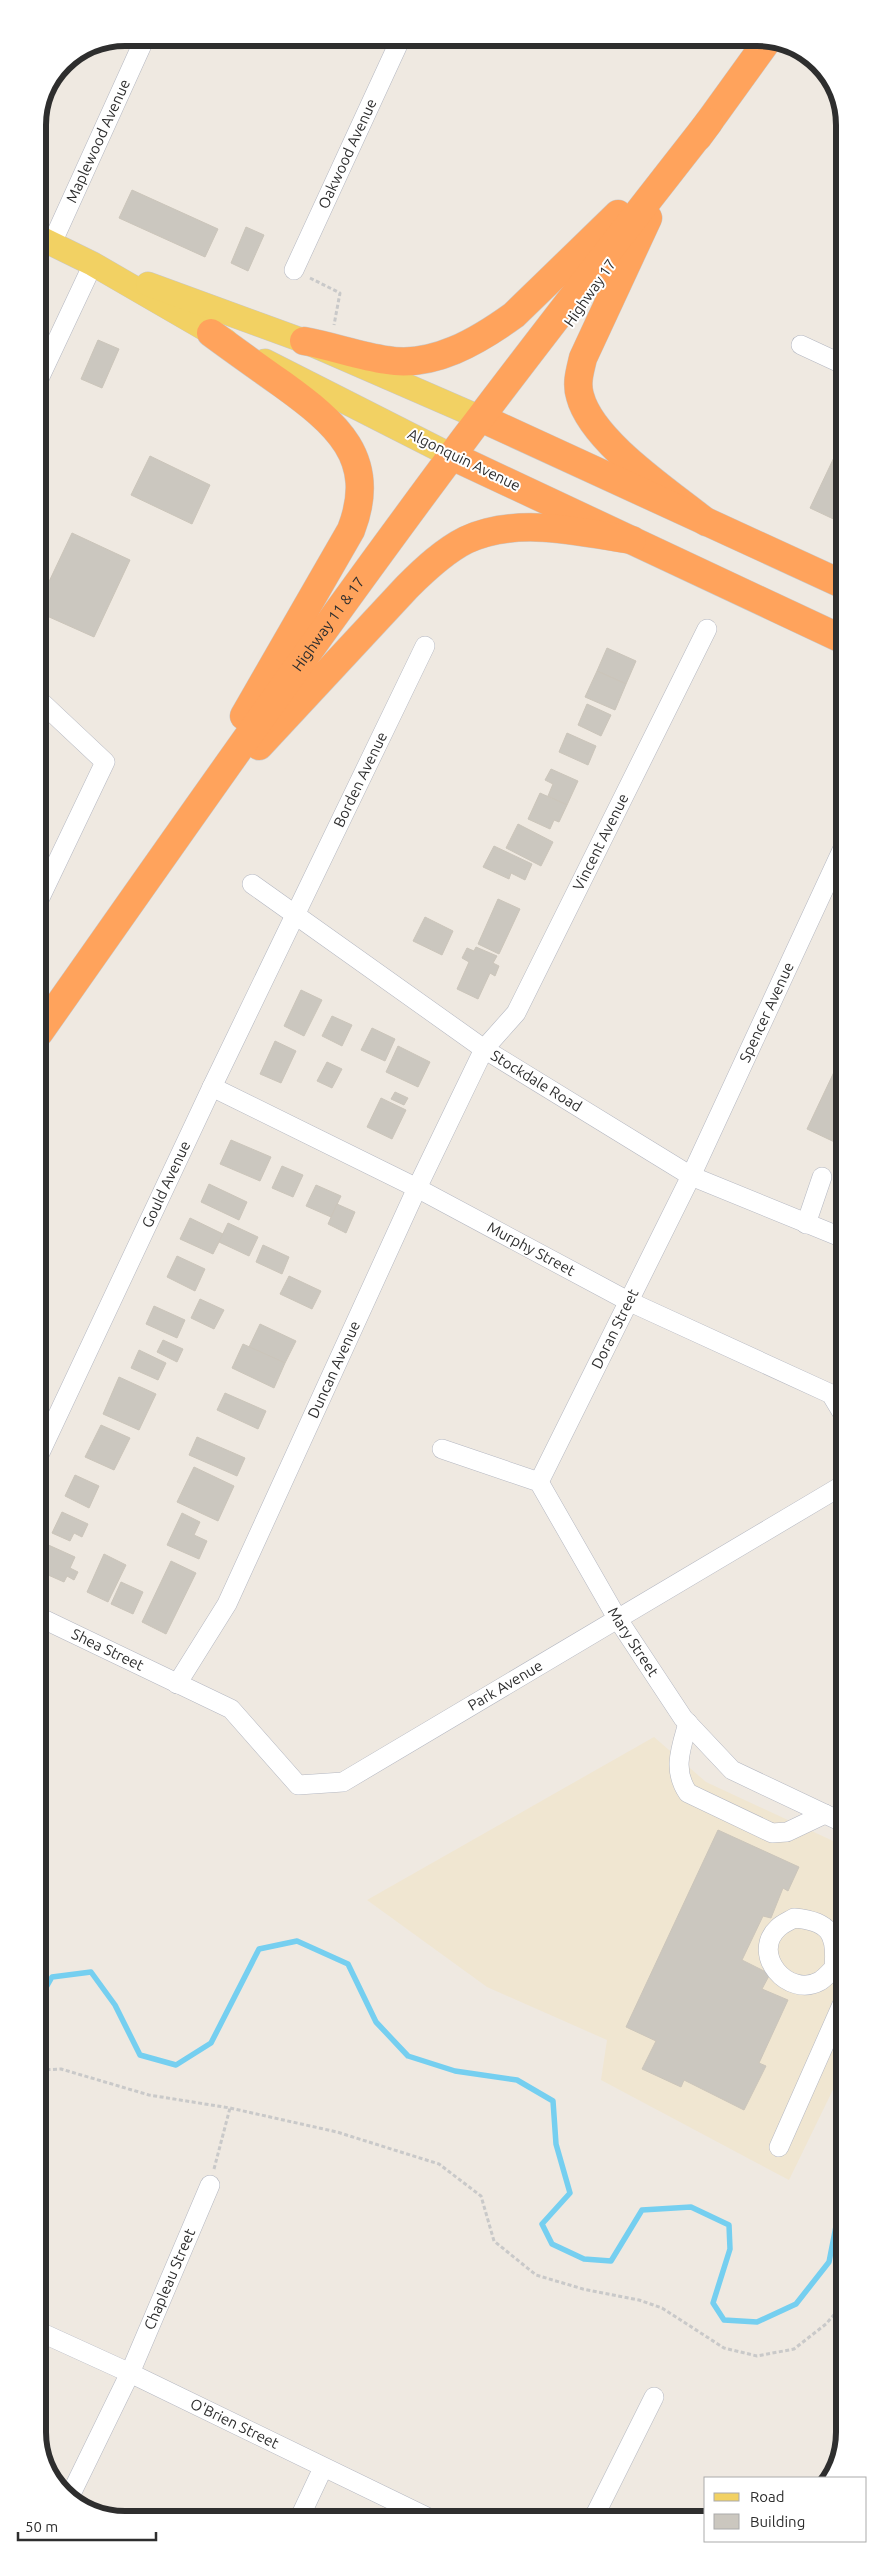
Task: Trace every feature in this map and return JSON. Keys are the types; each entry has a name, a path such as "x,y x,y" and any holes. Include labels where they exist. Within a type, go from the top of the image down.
{"highway":[{"name":"Highway 17","path":"489,421 763,46"},
{"path":"304,341 389,361 426,360 472,342 495,329 514,315 574,258 709,122"},
{"path":"706,522 602,436 580,396 578,379 592,333 658,198 709,122"},
{"path":"178,833 351,530 357,513 360,493 356,463 347,442 337,429 318,410 210,333"},
{"name":"Highway 11 & 17","path":"46,1023 178,833 367,597 489,421"},
{"name":"Algonquin Avenue","path":"489,421 836,581"},
{"name":"Algonquin Avenue","path":"461,460 836,636"},
{"path":"178,833 407,587 426,569 460,544 489,533 530,528 554,529 632,540"}],"main road":[{"name":"Algonquin Avenue","path":"46,240 94,264 210,333 461,460"},
{"name":"Algonquin Avenue","path":"94,264 304,341 489,421"}],"street":[{"name":"Maplewood Avenue","path":"46,238 141,46"},
{"name":"Oakwood Avenue","path":"294,270 396,46"},
{"path":"46,364 94,264"},
{"path":"801,345 836,361"},
{"name":"Vincent Avenue","path":"484,1049 516,1013 707,629"},
{"name":"Borden Avenue","path":"295,914 425,646"},
{"path":"46,707 105,762 46,885"},
{"name":"Spencer Avenue","path":"691,1176 836,861"},
{"name":"Stockdale Road","path":"252,884 484,1049 691,1176 836,1235"},
{"name":"Gould Avenue","path":"46,1440 295,914"},
{"name":"Duncan Avenue","path":"176,1684 227,1604 417,1188 484,1049"},
{"name":"Murphy Street","path":"212,1087 417,1188 628,1301 831,1394 836,1402"},
{"name":"Doran Street","path":"539,1482 691,1176"},
{"path":"806,1224 822,1177"},
{"path":"442,1449 539,1482"},
{"name":"Mary Street","path":"539,1482 617,1618 688,1723 732,1770 836,1819"},
{"name":"Park Avenue","path":"176,1684 231,1709 298,1785 342,1782 836,1489"},
{"name":"Shea Street","path":"46,1619 176,1684"},
{"path":"688,1723 678,1763 680,1782 688,1793 772,1833 787,1832 825,1814"},
{"path":"780,2147 836,2018"},
{"name":"Chapleau Street","path":"73,2491 130,2373 210,2184"},
{"name":"O'Brien Street","path":"46,2335 130,2373 414,2511"},
{"path":"597,2511 654,2397"},
{"path":"302,2511 323,2468"}],"path":[{"path":"294,270 340,293 330,346"},
{"path":"46,2070 61,2069 150,2095 230,2108 338,2132 439,2164 481,2196 494,2241 536,2275 583,2289 640,2300 662,2308 724,2348 757,2356 794,2349 826,2324 836,2312"},
{"path":"210,2184 230,2108"}],"shaded area":[{"path":"654,1737 706,1782 836,1842 836,2083 789,2180 601,2080 607,2040 487,1987 367,1900"}],"building":[{"path":"132,190 218,229 205,257 119,218"},
{"path":"246,227 264,235 248,271 231,263"},
{"path":"98,340 119,349 102,388 81,379"},
{"path":"836,453 836,520 810,508"},
{"path":"150,456 210,485 192,524 131,495"},
{"path":"72,533 130,560 94,637 46,616 46,588"},
{"path":"607,648 636,661 626,684 597,671"},
{"path":"597,671 626,684 615,710 585,697"},
{"path":"587,704 611,715 601,736 578,725"},
{"path":"567,733 596,746 588,765 559,752"},
{"path":"551,769 578,781 567,805 548,796 553,784 545,780"},
{"path":"540,793 567,805 559,822 554,820 550,829 528,819"},
{"path":"518,824 553,842 541,866 506,848"},
{"path":"494,846 532,864 525,880 511,873 509,879 483,867"},
{"path":"498,899 520,909 499,954 478,944"},
{"path":"425,917 453,931 442,955 413,941"},
{"path":"476,947 497,956 493,963 499,966 495,976 490,973 478,999 457,989 469,962 462,958 467,948 474,951"},
{"path":"301,990 322,1000 304,1036 284,1026"},
{"path":"332,1016 352,1025 342,1046 322,1036"},
{"path":"372,1028 395,1039 385,1061 361,1050"},
{"path":"275,1041 296,1051 281,1083 260,1074"},
{"path":"398,1046 430,1062 418,1087 386,1072"},
{"path":"327,1062 342,1069 332,1088 317,1081"},
{"path":"836,1068 836,1143 807,1129"},
{"path":"395,1092 408,1098 404,1105 391,1099"},
{"path":"381,1098 406,1110 392,1139 367,1127"},
{"path":"231,1140 271,1157 260,1181 220,1164"},
{"path":"282,1166 303,1175 293,1197 272,1188"},
{"path":"209,1184 247,1202 239,1220 201,1202"},
{"path":"316,1185 341,1196 331,1217 306,1206"},
{"path":"337,1204 355,1212 346,1233 328,1224"},
{"path":"190,1218 223,1234 213,1254 180,1239"},
{"path":"228,1223 258,1237 249,1256 219,1242"},
{"path":"263,1245 289,1257 282,1274 256,1262"},
{"path":"177,1256 205,1269 195,1291 167,1277"},
{"path":"289,1276 321,1291 312,1309 280,1294"},
{"path":"200,1299 224,1310 214,1329 191,1318"},
{"path":"154,1306 185,1320 177,1338 146,1324"},
{"path":"260,1324 296,1341 285,1363 249,1347"},
{"path":"163,1340 183,1349 177,1362 157,1352"},
{"path":"243,1344 285,1363 274,1388 232,1368"},
{"path":"139,1350 166,1363 158,1380 131,1368"},
{"path":"119,1377 156,1394 139,1430 103,1414"},
{"path":"225,1393 266,1411 258,1429 217,1410"},
{"path":"101,1425 130,1438 114,1470 85,1457"},
{"path":"197,1437 245,1458 237,1476 189,1455"},
{"path":"194,1467 234,1486 218,1521 177,1502"},
{"path":"75,1475 99,1486 89,1508 65,1496"},
{"path":"62,1512 88,1524 82,1537 74,1533 70,1541 52,1533"},
{"path":"182,1513 200,1522 194,1535 207,1541 199,1559 167,1545"},
{"path":"46,1544 75,1557 70,1568 78,1572 74,1580 67,1576 64,1582 46,1574"},
{"path":"104,1554 126,1565 108,1602 87,1592"},
{"path":"171,1561 196,1573 166,1634 142,1622"},
{"path":"121,1582 143,1592 133,1614 111,1604"},
{"path":"718,1830 799,1867 788,1891 783,1888 771,1918 763,1916 742,1960 770,1974 762,1989 788,2000 759,2063 766,2066 744,2110 684,2080 681,2087 642,2069 656,2041 626,2027"}],"waterway":[{"path":"46,1988 52,1977 91,1972 115,2005 140,2055 176,2065 211,2043 259,1949 297,1941 348,1964 376,2022 408,2056 455,2071 517,2080 553,2101 556,2144 570,2193 542,2224 552,2244 584,2259 611,2261 642,2210 691,2207 729,2225 730,2249 713,2303 724,2320 757,2322 796,2304 829,2262 836,2226"}]}
